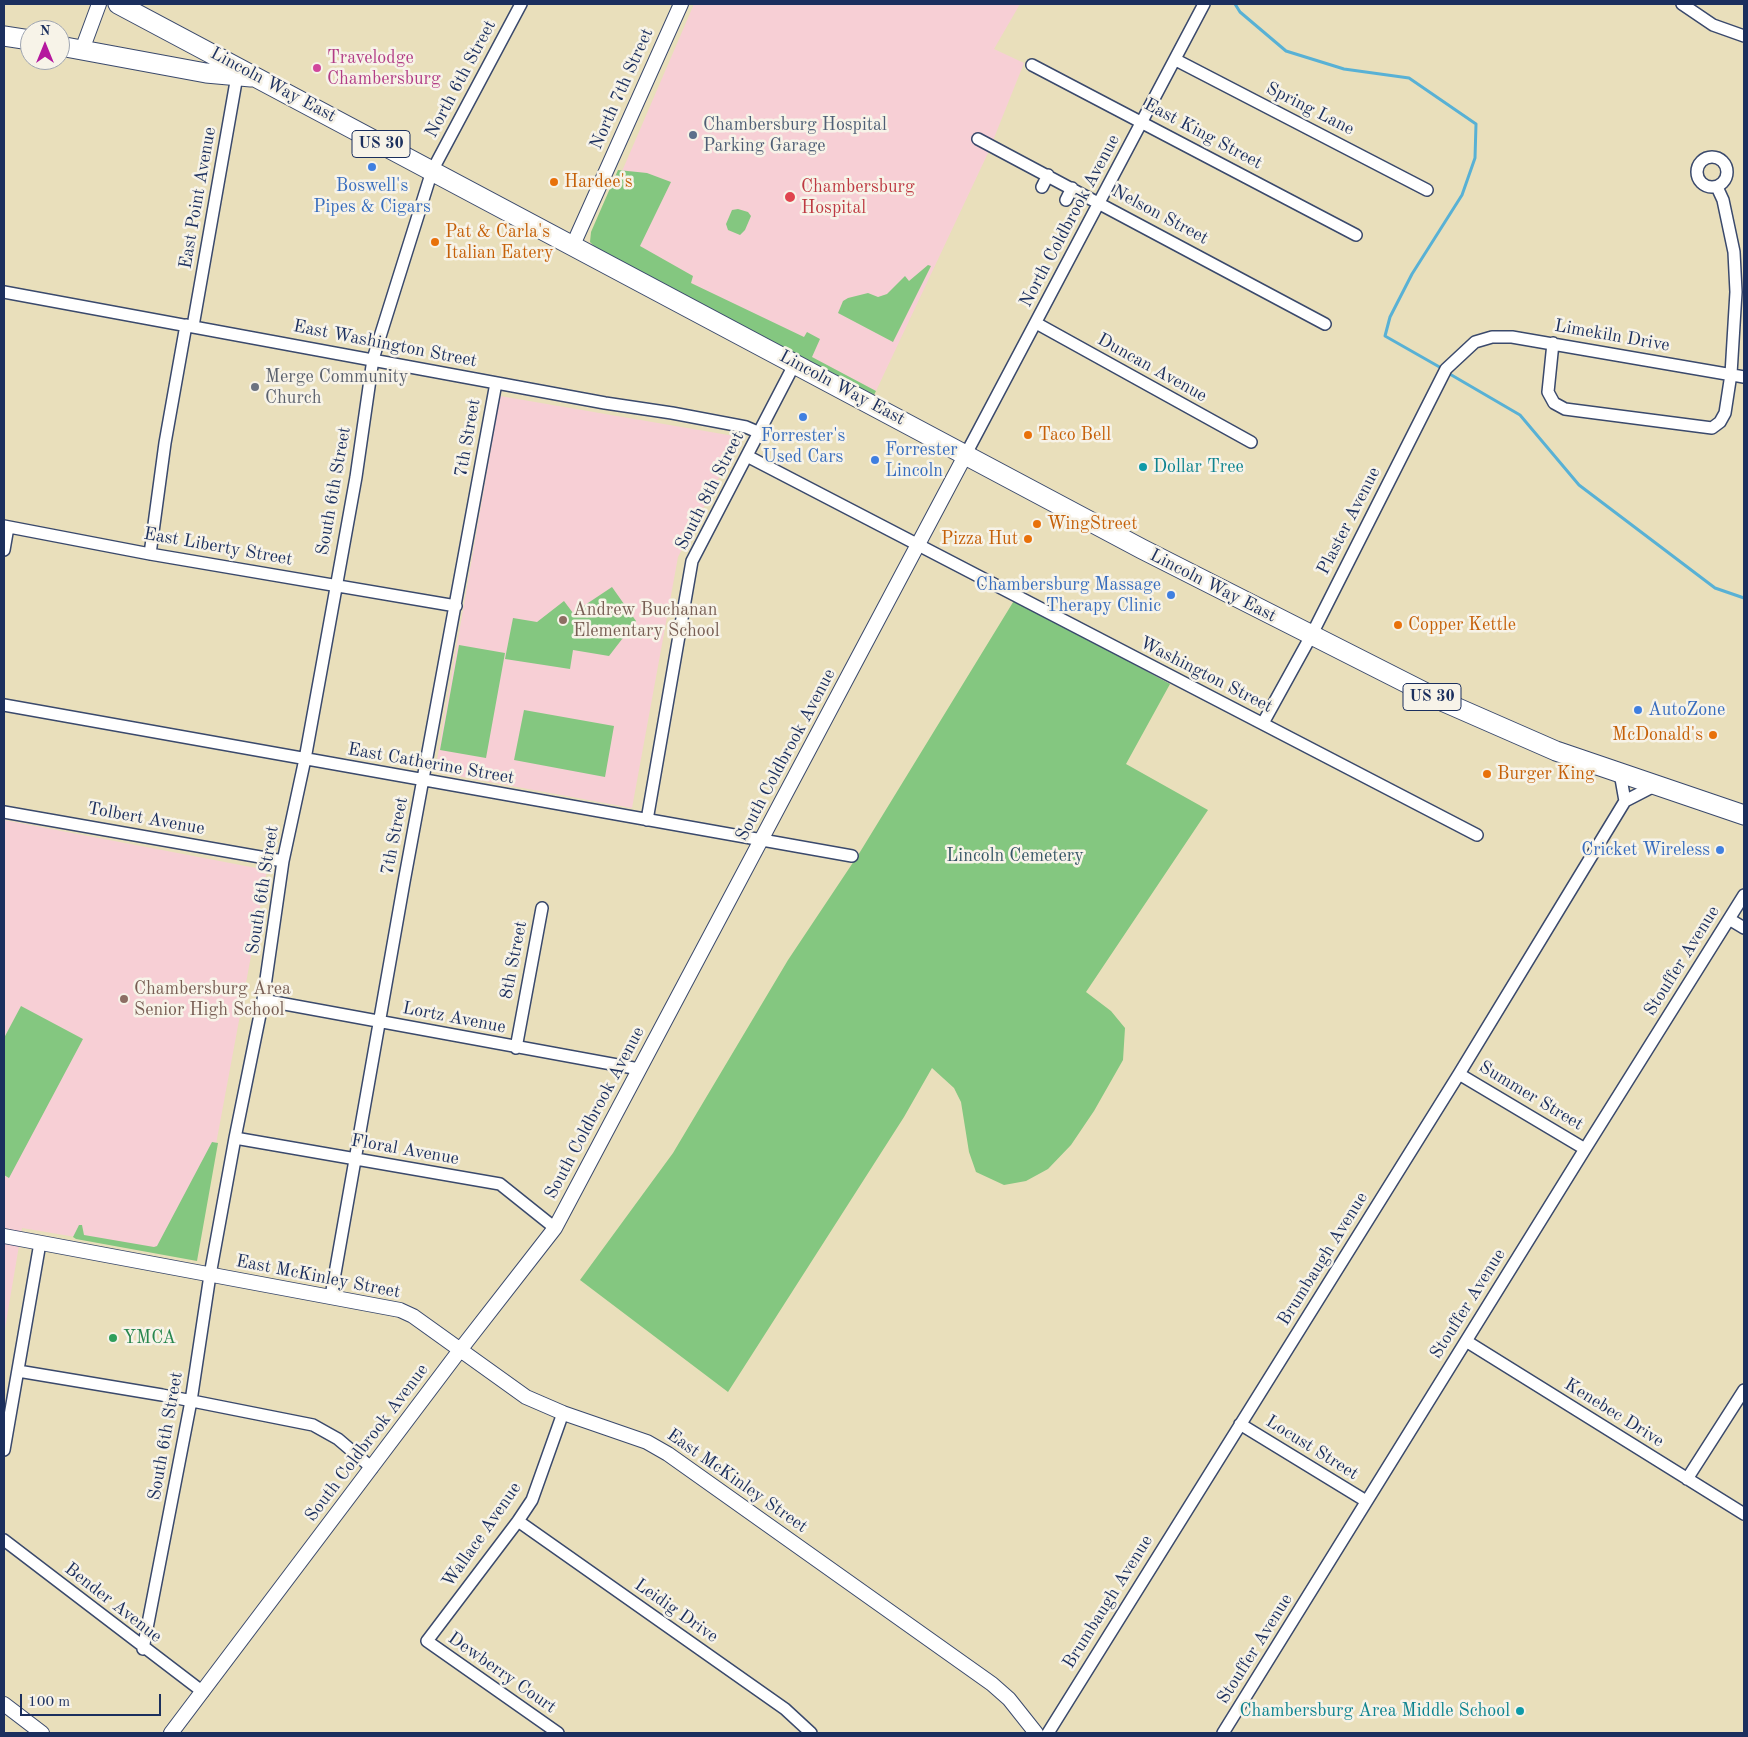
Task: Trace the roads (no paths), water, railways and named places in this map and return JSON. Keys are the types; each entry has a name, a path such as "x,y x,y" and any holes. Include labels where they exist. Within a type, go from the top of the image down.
{"highway":[{"name":"Lincoln Way East","path":"118,4 186,38 1134,545 1311,636 1492,724 1556,751 1744,815"},
{"path":"4,36 20,38"},
{"path":"181,68 186,38"},
{"name":"US 30","path":"70,48 181,68 261,78"}],"street":[{"path":"82,50 99,4"},
{"name":"North 6th Street","path":"432,171 521,4"},
{"name":"North 7th Street","path":"573,245 681,4"},
{"name":"North Coldbrook Avenue","path":"966,454 1101,203 1204,4"},
{"path":"1682,4 1713,25 1744,36"},
{"name":"Spring Lane","path":"1176,60 1427,190"},
{"name":"East King Street","path":"1032,65 1142,121 1356,235"},
{"name":"East Point Avenue","path":"150,554 166,443 237,76"},
{"name":"Nelson Street","path":"978,139 1013,164 1048,176 1072,188 1325,324"},
{"name":"South 6th Street","path":"143,1649 191,1401 210,1275 235,1138 263,1000 283,861 305,759 335,584 356,477 373,360 432,171"},
{"path":"1042,187 1048,176"},
{"path":"1553,343 1548,392 1554,403 1565,409 1712,428 1720,422 1725,413 1730,374 1736,292 1734,252 1726,208 1717,187"},
{"path":"1066,200 1072,188"},
{"name":"East Washington Street","path":"4,292 672,414 746,428 760,433"},
{"name":"Duncan Avenue","path":"1036,323 1251,442"},
{"name":"Limekiln Drive","path":"1475,342 1492,337 1502,337 1553,343 1744,377"},
{"name":"Plaster Avenue","path":"1263,723 1311,636 1446,369 1475,342"},
{"name":"South 8th Street","path":"647,820 692,561 795,363"},
{"name":"7th Street","path":"331,1296 381,1022 404,882 496,383"},
{"name":"South Coldbrook Avenue","path":"171,1733 460,1350 555,1228 966,454"},
{"name":"Washington Street","path":"746,456 1478,835"},
{"path":"4,550 6,527"},
{"name":"East Liberty Street","path":"6,527 150,554 456,606"},
{"name":"East Catherine Street","path":"4,705 852,856"},
{"path":"1620,773 1625,801 1656,785"},
{"name":"Brumbaugh Avenue","path":"1048,1733 1459,1074 1625,801"},
{"name":"Tolbert Avenue","path":"4,812 283,861"},
{"name":"Stouffer Avenue","path":"1223,1733 1744,895"},
{"name":"8th Street","path":"516,1048 542,908"},
{"path":"1729,919 1744,928"},
{"name":"Lortz Avenue","path":"263,1000 639,1070"},
{"name":"Summer Street","path":"1459,1074 1585,1148"},
{"name":"Floral Avenue","path":"235,1138 500,1184 555,1228"},
{"name":"East McKinley Street","path":"4,1236 331,1296 400,1310 413,1316 526,1397 563,1414 647,1442 668,1454 992,1684 1009,1700 1036,1733"},
{"path":"4,1450 40,1242"},
{"name":"Kenebec Drive","path":"1466,1341 1744,1514"},
{"path":"18,1371 191,1401 313,1425 338,1439 372,1468"},
{"path":"1687,1478 1744,1390"},
{"name":"Wallace Avenue","path":"426,1641 532,1500 563,1414"},
{"name":"Locust Street","path":"1240,1424 1366,1502"},
{"name":"Leidig Drive","path":"518,1521 786,1709 810,1733"},
{"name":"Bender Avenue","path":"4,1540 143,1649 203,1692"},
{"name":"Dewberry Court","path":"426,1641 558,1733"},
{"path":"4,1704 42,1733"}],"waterway":[{"path":"1235,4 1240,12 1286,51 1344,69 1409,78 1476,124 1475,158 1462,195 1412,274 1390,317 1385,336 1443,369"},
{"path":"1448,373 1520,415 1579,485 1715,588 1744,598"}],"place":[{"name":"Travelodge Chambersburg","path":"317,68"},
{"name":"Chambersburg Hospital Parking Garage","path":"693,135"},
{"name":"Boswell's Pipes & Cigars","path":"372,167"},
{"name":"Hardee's","path":"554,182"},
{"name":"Chambersburg Hospital","path":"790,197"},
{"name":"Pat & Carla's Italian Eatery","path":"435,242"},
{"name":"Merge Community Church","path":"255,387"},
{"name":"Forrester's Used Cars","path":"803,417"},
{"name":"Taco Bell","path":"1028,435"},
{"name":"Forrester Lincoln","path":"875,460"},
{"name":"Dollar Tree","path":"1143,467"},
{"name":"WingStreet","path":"1037,524"},
{"name":"Pizza Hut","path":"1028,539"},
{"name":"Chambersburg Massage Therapy Clinic","path":"1171,595"},
{"name":"Andrew Buchanan Elementary School","path":"563,620"},
{"name":"Copper Kettle","path":"1398,625"},
{"name":"AutoZone","path":"1638,710"},
{"name":"McDonald's","path":"1713,735"},
{"name":"Burger King","path":"1487,774"},
{"name":"Cricket Wireless","path":"1720,850"},
{"name":"Chambersburg Area Senior High School","path":"124,999"},
{"name":"YMCA","path":"113,1338"},
{"name":"Chambersburg Area Middle School","path":"1520,1711"}],"park label":[{"name":"Lincoln Cemetery","path":"1015,856"}]}
